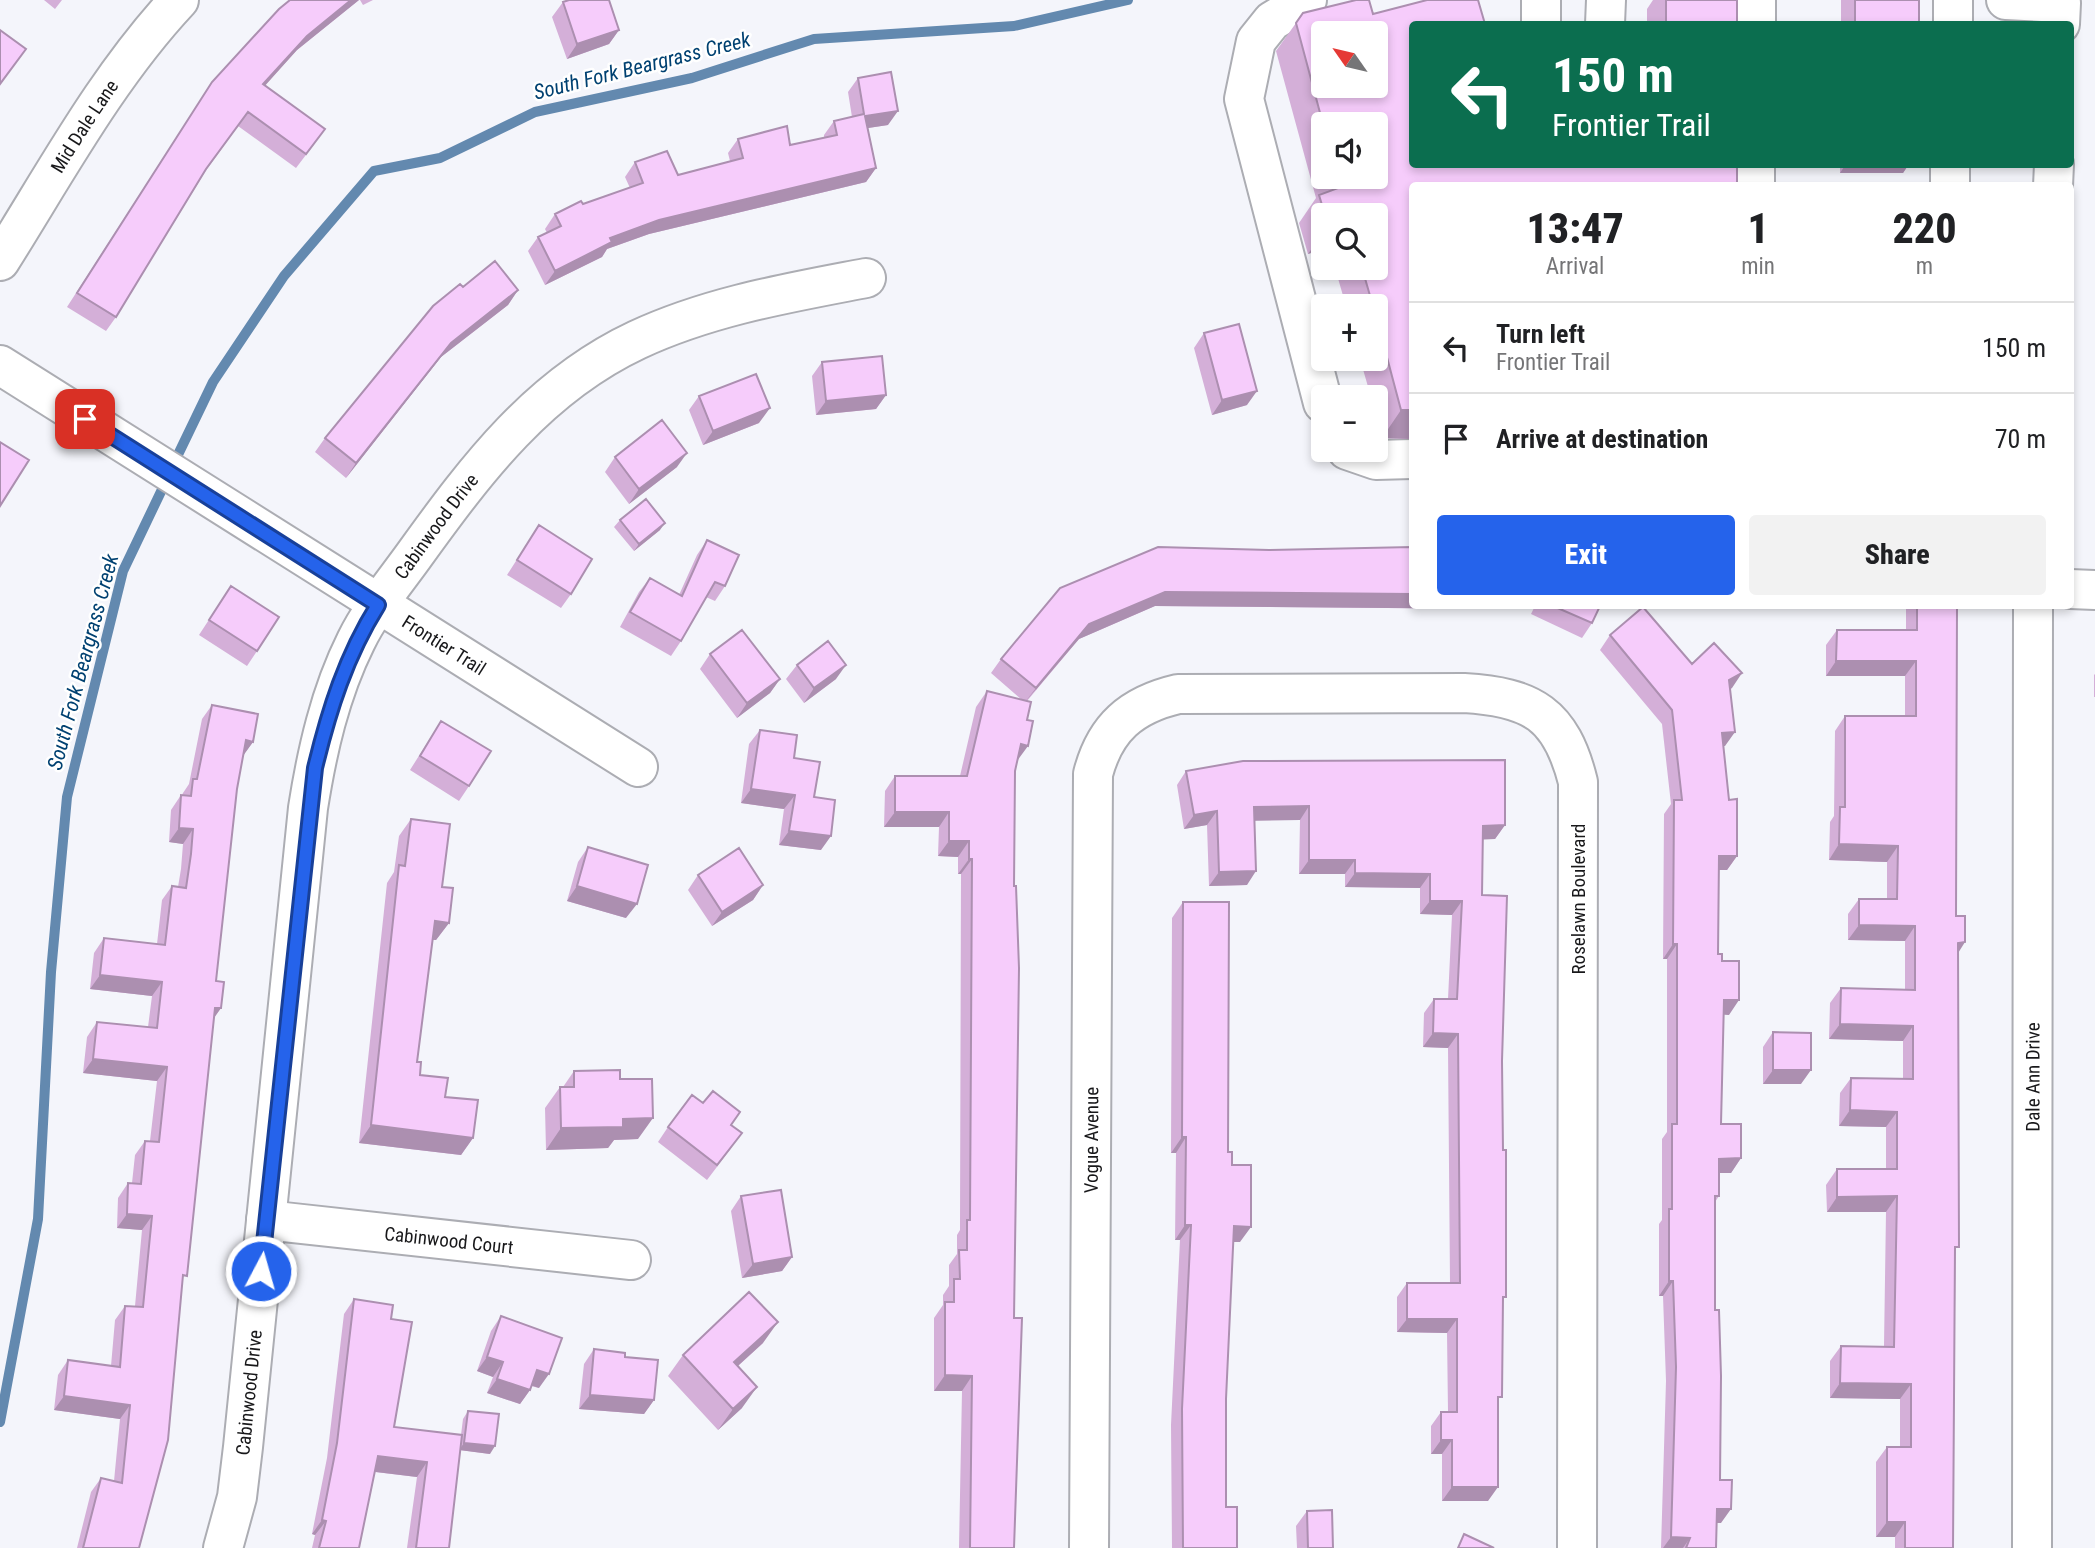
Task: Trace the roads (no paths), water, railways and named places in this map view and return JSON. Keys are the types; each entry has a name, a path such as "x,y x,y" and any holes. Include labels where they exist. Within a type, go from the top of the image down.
{"street":[{"name":"Mid Dale Lane","path":"0,261 114,80 153,28 179,0"},
{"path":"1307,0 1272,21 1256,41 1244,99 1318,385"},
{"path":"1541,0 1541,21"},
{"path":"1605,21 1606,0"},
{"path":"1756,0 1756,21"},
{"path":"1953,0 1953,21"},
{"path":"2006,0 2061,3 2060,21"},
{"name":"Cabinwood Drive","path":"223,1548 237,1497 242,1460 315,768 329,711 348,658 378,605 469,478 530,412 590,367 636,341 698,315 762,298 866,278"},
{"name":"Frontier Trail","path":"0,365 638,767"},
{"path":"1388,459 1409,458"},
{"path":"2074,589 2095,590"},
{"name":"Dale Ann Drive","path":"2032,1548 2033,609"},
{"name":"Roselawn Boulevard","path":"1107,736 1131,712 1153,700 1178,694 1502,695 1522,702 1556,728 1571,754 1578,782 1577,1548"},
{"name":"Vogue Avenue","path":"1089,1548 1093,774 1107,736"},
{"name":"Cabinwood Court","path":"266,1220 631,1260"}],"waterway":[{"name":"South Fork Beargrass Creek","path":"173,465 213,382 284,276 374,171 440,158 535,112 692,78 814,39 1014,26 1128,0"},
{"name":"South Fork Beargrass Creek","path":"0,1422 38,1219 51,972 67,797 123,571 167,479"}]}
